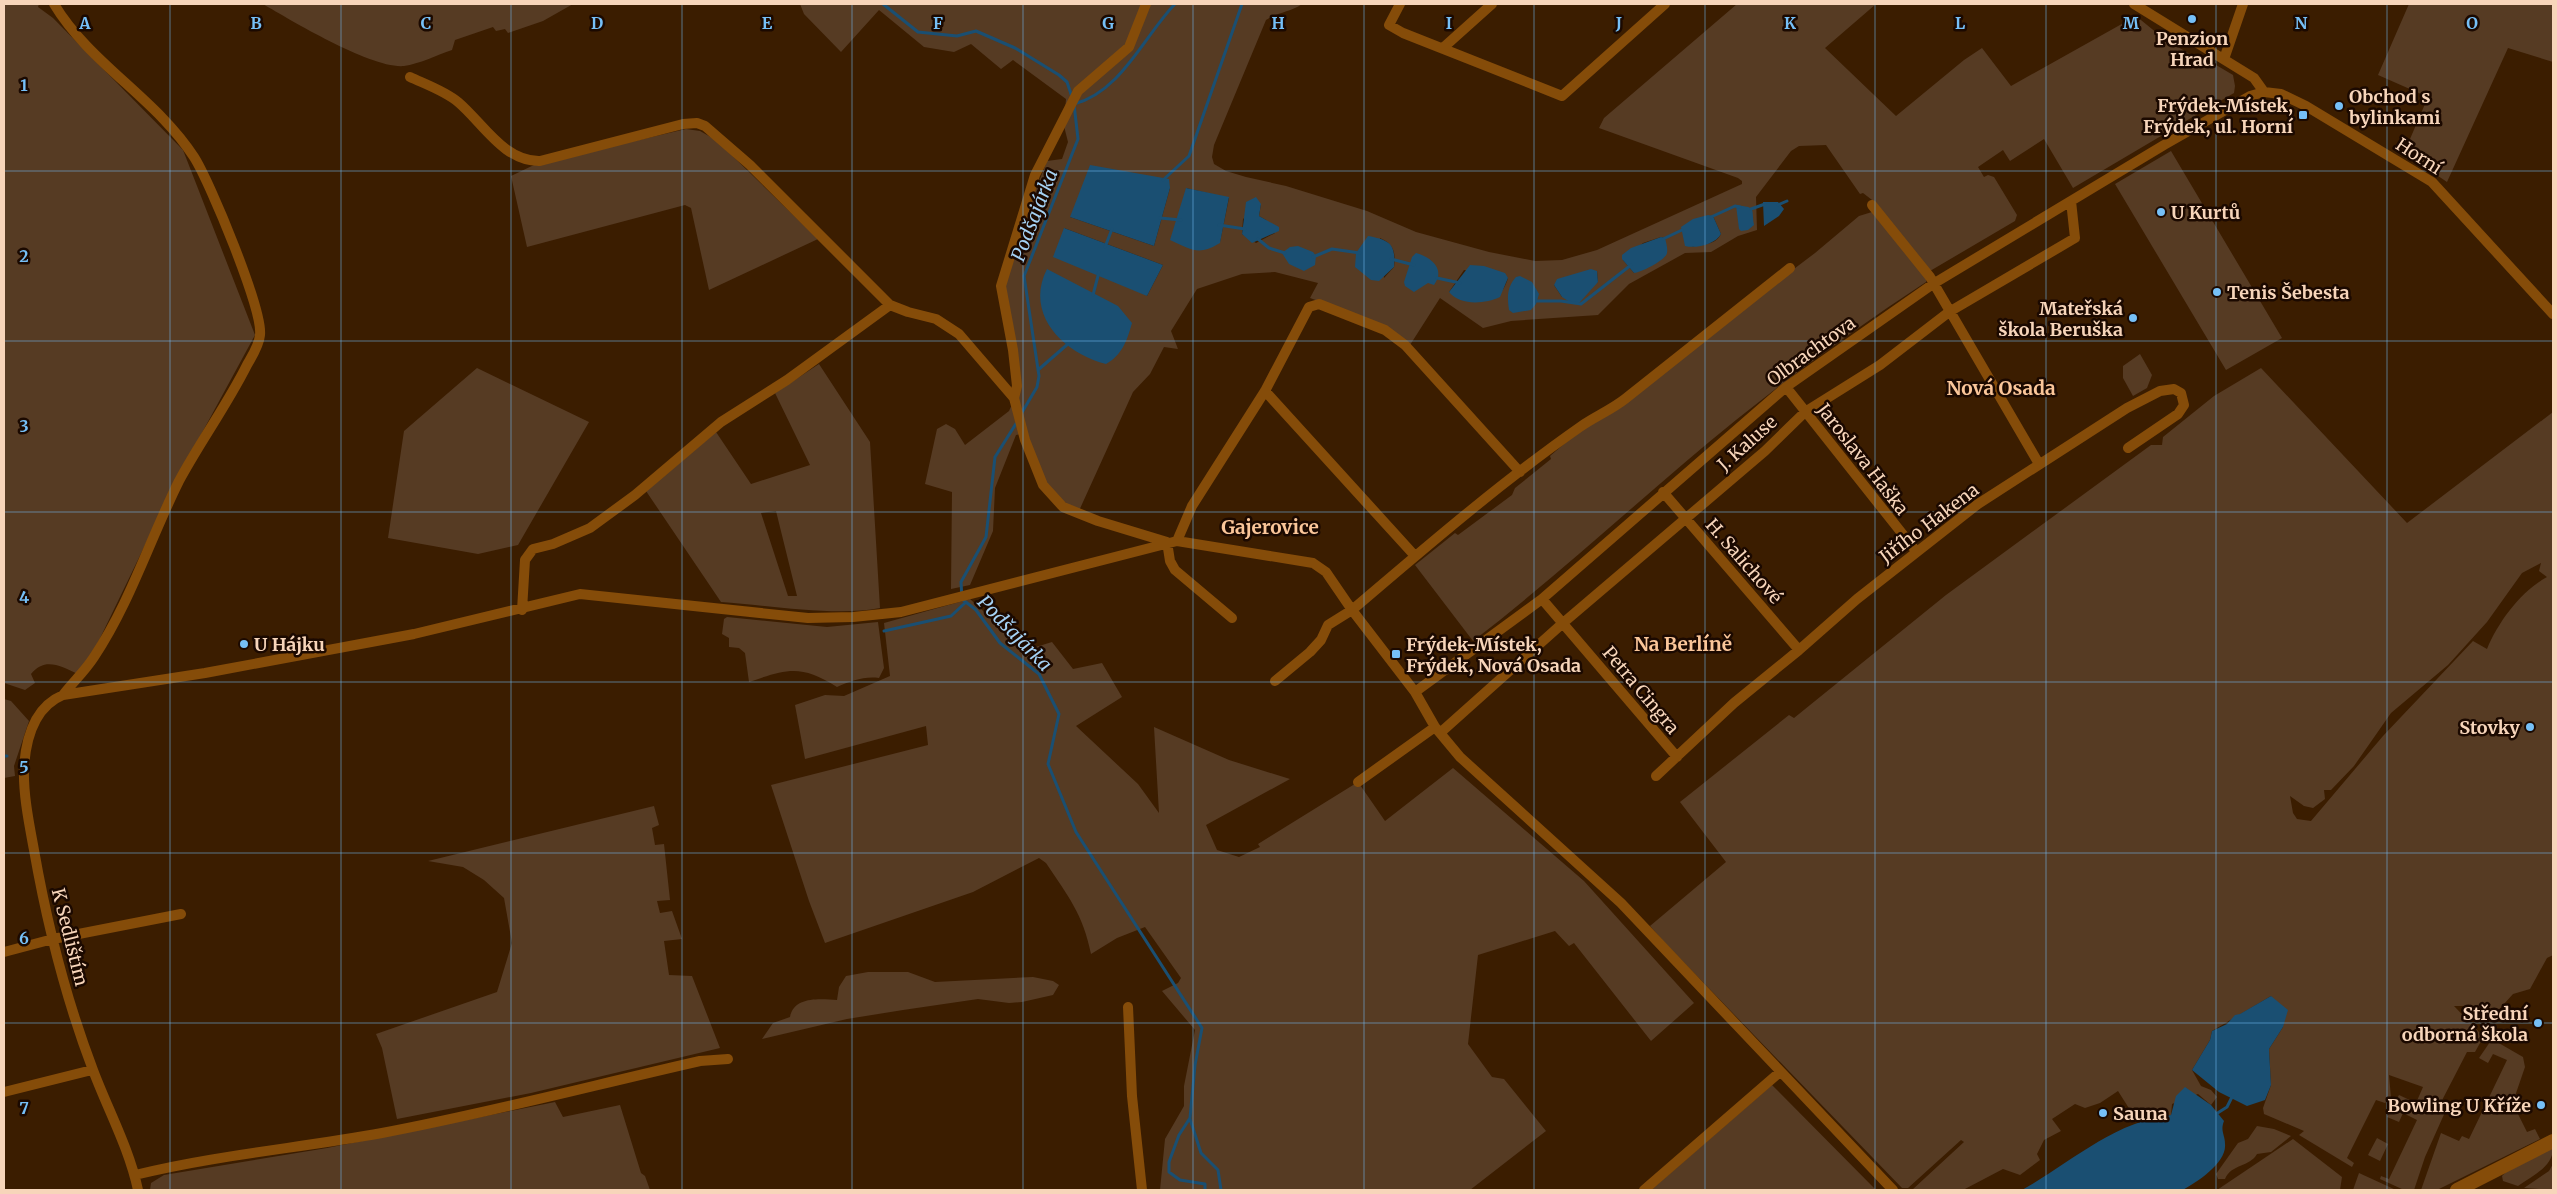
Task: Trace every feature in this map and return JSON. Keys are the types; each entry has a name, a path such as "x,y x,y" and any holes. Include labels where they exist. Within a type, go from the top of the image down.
{"main road":[{"path":"2456,1190 2553,1141"}],"street":[{"path":"54,4 68,26 172,127 194,157 212,192 240,264 258,315 260,334 258,344 242,376 180,481 109,634 93,659 63,695"},
{"path":"1014,398 1017,386 1013,350 1001,286 1035,175 1078,90 1129,47 1146,4"},
{"path":"1400,4 1389,25 1403,33 1444,47 1562,96 1665,4"},
{"path":"1444,47 1492,4"},
{"path":"2134,4 2254,78 2264,92"},
{"path":"2224,59 2243,4"},
{"path":"410,77 457,101 496,141 516,157 528,161 540,161 683,124 697,123 705,126 750,165 890,304 908,312 936,319 959,334 1014,398 1025,440 1043,484 1063,507 1098,521 1172,542 1313,563 1326,572 1352,610 1415,692 1437,730 1460,757 1621,903 1893,1190"},
{"name":"Olbrachtova","path":"1415,692 1542,599 1786,387 1933,284 2250,96 2264,92"},
{"name":"Horní","path":"2264,92 2281,94 2306,106 2432,182 2553,314"},
{"name":"J. Kaluse","path":"1358,782 1437,730 1765,451 1805,412 1880,365 1949,312 2075,238 2071,201"},
{"path":"1872,204 1930,277 2040,464"},
{"path":"1274,681 1322,640 1328,625 1352,610 1415,556 1520,472 1582,426 1604,415 1625,400 1790,268"},
{"path":"522,610 525,560 533,549 553,544 590,528 635,495 721,422 787,380 890,304"},
{"path":"1232,618 1175,570 1170,561 1172,542 1192,506 1265,392 1309,307 1319,304 1385,330 1405,345 1520,472"},
{"name":"Jaroslava Haška","path":"1786,387 1916,551"},
{"name":"Jiřího Hakena","path":"1656,776 1734,703 1800,650 1856,599 1978,504 2127,408 2160,391 2174,389 2181,393 2184,405 2178,414 2128,448"},
{"path":"1265,392 1415,556"},
{"name":"H. Salichové","path":"1663,492 1800,650"},
{"path":"63,695 323,652 522,610 566,597 595,594 758,613 830,618 893,614 1172,542"},
{"name":"Petra Cingra","path":"1542,599 1677,757"},
{"name":"K Sedlištím","path":"63,695 50,700 39,713 30,735 24,769 31,831 53,939 67,994 92,1070 135,1175 138,1190"},
{"path":"4,952 53,939 181,914"},
{"path":"1128,1007 1132,1096 1142,1190"},
{"path":"135,1175 249,1152 307,1146 383,1133 700,1062 728,1059"},
{"path":"4,1092 92,1070"},
{"path":"1644,1190 1780,1072"}],"shaded area":[{"path":"4,4 39,4 38,7 53,18 183,150 255,335 178,477 89,661 78,674 59,666 47,664 42,666 31,674 35,683 25,690 4,683"},
{"path":"263,4 573,4 543,21 508,33 505,29 496,31 493,27 455,40 452,50 404,66 390,65 373,60 332,43"},
{"path":"800,4 1302,4 1266,20 1214,145 1212,157 1214,164 1226,171 1286,186 1367,211 1416,232 1489,252 1535,261 1562,260 1597,250 1742,184 1742,181 1738,178 1599,128 1604,118 1737,4 1876,4 1825,48 1896,116 1964,60 1982,48 2011,86 2136,16 2163,38 2208,65 2211,62 2233,75 2235,86 2234,93 2184,122 2182,121 2183,123 2073,188 2044,139 2010,161 2003,150 1978,167 1984,177 1988,175 1994,177 2017,215 2015,221 1930,271 1876,203 1863,193 1860,194 1826,145 1799,146 1791,151 1756,197 1757,230 1738,236 1711,252 1685,253 1629,284 1598,315 1511,321 1483,328 1440,298 1410,345 1374,321 1310,298 1318,283 1275,272 1242,274 1197,289 1171,331 1178,349 1164,347 1150,374 1133,392 1078,513 1047,488 1027,433 1016,435 995,488 993,531 970,585 951,589 952,492 925,484 937,429 946,424 955,429 965,445 1009,411 1015,398 1013,364 998,285 1026,196 1037,186 1047,161 1062,159 1068,142 1064,126 1066,99 1013,60 1001,69 971,44 954,52 924,47 879,10 841,52 804,14","holes":["1170,188 1154,246 1070,217","1186,188 1229,198 1220,242","1261,204 1259,216 1266,220 1275,233 1256,243 1242,234 1243,219","1713,216 1721,234 1716,241 1692,247","1064,228 1163,265 1147,296","1661,237 1665,238 1634,273 1623,260 1643,243","1380,238 1385,240 1393,249 1395,257 1394,267 1384,278","1464,270 1508,278 1504,288 1498,295 1492,299 1477,299 1449,292","1597,271 1598,282 1562,297 1554,285"]},
{"path":"2409,4 2553,4 2553,62 2508,48 2447,182 2404,153 2428,97 2378,75"},
{"path":"686,129 700,131 716,140 818,239 709,290 691,208 685,205 527,247 511,176 536,164"},
{"name":"Tenis Šebesta","path":"2171,151 2282,338 2226,370 2115,184"},
{"path":"1872,212 1927,278 1926,282 1853,332 1759,402 1703,447 1540,587 1473,641 1415,565 1455,533 1458,535 1512,495 1515,488 1551,459 1550,456 1571,438 1815,253 1859,216"},
{"path":"2140,354 2152,375 2147,388 2133,396 2123,378 2123,366"},
{"path":"819,364 870,442 880,608 823,611 721,602 646,491 716,432 751,484 810,465 775,393","holes":["776,511 797,596 788,596 761,513"]},
{"path":"477,368 589,422 518,545 478,554 388,538 404,431"},
{"path":"2261,368 2407,523 2553,412 2553,955 2547,958 2530,989 2513,994 2486,1024 2470,1006 2454,1006 2479,1032 2485,1034 2475,1052 2467,1052 2437,1110 2446,1110 2425,1157 2414,1190 2404,1190 2380,1179 2381,1176 2389,1179 2417,1120 2403,1113 2399,1122 2387,1117 2399,1095 2416,1103 2423,1087 2389,1075 2391,1098 2385,1103 2376,1100 2347,1158 2354,1163 2352,1167 2299,1135 2304,1131 2264,1114 2263,1108 2271,1085 2269,1049 2283,1027 2271,996 2212,1031 2210,1040 2192,1070 2201,1086 2211,1090 2217,1097 2211,1105 2198,1094 2172,1104 2171,1115 2137,1121 2118,1091 2100,1103 2085,1108 2075,1104 2052,1119 2061,1131 2044,1140 2037,1154 2040,1160 2020,1175 2003,1169 1963,1190 1912,1190 1964,1142 1961,1140 1908,1188 1902,1188 1650,926 1726,862 1680,802 1789,715 1794,718 1946,595 2151,445 2162,445 2163,437 2214,396","holes":["2541,563 2539,571 2547,577 2528,590 2511,608 2497,628 2487,649 2473,641 2383,736 2311,821 2297,819 2293,813 2290,796 2304,806 2313,808 2325,799 2324,790 2331,790 2354,766 2391,713 2448,665 2487,622 2522,573"]},
{"path":"970,599 1026,650 1052,642 1073,669 1102,663 1122,697 1076,726 1138,784 1159,813 1154,727 1229,760 1290,779 1206,825 1217,850 1239,857 1260,847 1258,844 1358,782 1385,821 1453,768 1584,881 1694,1003 1651,1041 1574,943 1569,946 1555,931 1478,955 1468,1044 1492,1077 1504,1079 1546,1131 1470,1190 1160,1190 1165,1139 1184,1106 1184,1086 1195,1030 1162,991 1178,983 1181,978 1145,927 1117,938 1091,954 1084,928 1074,906 1046,863 1039,858 973,892 825,943 809,901 771,785 928,745 926,726 805,759 795,705 825,695 844,696 890,676 884,623"},
{"path":"727,617 827,627 878,622 884,668 879,678 863,678 837,687 813,675 794,671 774,674 749,682 745,653 739,648 729,647 729,638 722,634 724,619"},
{"path":"4,699 11,701 29,721 14,766 15,776 4,778"},
{"path":"654,806 659,825 652,828 655,845 664,844 670,900 657,901 660,913 672,911 682,939 664,941 669,975 692,976 720,1048 531,1093 397,1119 382,1048 376,1034 497,992 512,943 504,898 484,880 463,867 428,861"},
{"path":"868,972 908,972 935,982 1033,977 1053,981 1059,985 1053,995 1022,1002 1009,1003 978,999 847,1019 762,1039 773,1023 790,1017 792,1010 797,1005 809,1000 837,1000 839,987 846,976"},
{"path":"2490,1042 2497,1042 2523,1057 2525,1067 2514,1099 2511,1100 2527,1132 2535,1129 2540,1139 2437,1190 2421,1190 2441,1133 2459,1141 2462,1136 2469,1139 2507,1060 2493,1054 2488,1063 2479,1058"},
{"path":"1772,1085 1876,1190 1651,1190"},
{"path":"555,1102 563,1117 620,1105 641,1173 645,1176 650,1190 150,1190 151,1183 164,1175 327,1148"},
{"path":"2257,1126 2274,1129 2291,1136 2271,1152 2257,1154 2250,1161 2228,1174 2225,1179 2218,1179 2216,1174 2238,1143 2248,1139"},
{"path":"2377,1138 2388,1144 2380,1161 2368,1155"},
{"path":"2293,1139 2342,1177 2340,1190 2217,1190"},
{"path":"2553,1148 2550,1161 2529,1179 2518,1186 2503,1181 2502,1176 2506,1172"},
{"path":"2553,1164 2553,1190 2524,1188 2549,1171"},
{"path":"2359,1173 2396,1190 2353,1190"}],"water":[{"path":"1090,165 1169,179 1170,188 1154,246 1070,217"},
{"path":"1186,188 1229,197 1220,243 1206,249 1195,250 1170,240"},
{"path":"1256,197 1261,204 1259,216 1279,227 1279,231 1252,243 1242,234 1246,202"},
{"path":"1763,202 1778,202 1784,209 1779,216 1764,226"},
{"path":"1736,205 1752,209 1754,225 1748,230 1741,231 1739,229"},
{"path":"1708,215 1713,216 1721,234 1715,241 1705,245 1685,246 1681,227 1693,219"},
{"path":"1064,228 1163,265 1147,296 1053,257"},
{"path":"1368,236 1382,239 1390,244 1394,253 1394,267 1379,281 1371,280 1355,267 1356,253"},
{"path":"1661,237 1665,238 1666,241 1666,256 1652,266 1634,273 1622,259 1622,255 1631,248"},
{"path":"1298,246 1313,252 1316,256 1315,265 1304,271 1289,264 1282,253 1290,247"},
{"path":"1416,253 1427,257 1435,264 1438,274 1434,285 1428,283 1414,292 1405,286 1404,282 1412,257"},
{"path":"1470,265 1484,266 1505,273 1508,278 1500,297 1487,301 1466,302 1454,297 1449,292"},
{"path":"1047,269 1118,306 1132,323 1120,352 1106,364 1090,359 1075,351 1062,341 1052,329 1044,316 1040,301 1041,286"},
{"path":"1591,269 1597,271 1598,282 1580,302 1573,304 1562,297 1554,285 1557,279"},
{"path":"1520,276 1532,282 1539,294 1536,304 1531,310 1513,313 1509,310 1508,292 1516,277"},
{"path":"2271,996 2288,1010 2283,1027 2269,1049 2271,1085 2265,1100 2247,1106 2219,1092 2192,1070 2210,1040 2212,1031 2227,1024 2235,1015"},
{"path":"2185,1087 2211,1105 2224,1121 2225,1144 2221,1158 2216,1165 2189,1187 2183,1190 2022,1190 2112,1134 2131,1125 2171,1115 2176,1096"}],"waterway":[{"path":"883,4 918,32 957,36 976,31 1015,48 1059,75 1067,82 1072,97"},
{"name":"Podšajárka","path":"1021,414 1037,387 1039,376 1024,276 1078,139 1074,104 1091,98 1118,76 1175,4"},
{"path":"1163,180 1189,156 1242,4"},
{"path":"1778,205 1787,201"},
{"path":"1751,209 1765,204"},
{"path":"1711,217 1735,206 1740,207"},
{"path":"1160,218 1181,220"},
{"path":"1219,225 1245,229"},
{"path":"1105,247 1112,229"},
{"path":"1663,239 1682,230"},
{"path":"1258,239 1269,248 1285,253"},
{"path":"1313,257 1332,249 1360,253"},
{"path":"1391,259 1414,265"},
{"path":"1534,301 1561,301 1581,304 1631,265"},
{"path":"1093,295 1099,272"},
{"path":"1437,278 1460,283"},
{"path":"1038,370 1069,343"},
{"name":"Podšajárka","path":"1017,422 995,457 986,537 961,582 962,599 976,610 1000,643 1039,674 1059,714 1048,764 1076,832 1202,1028 1195,1065 1190,1118 1179,1135 1169,1162 1169,1172 1180,1180 1205,1184 1205,1190"},
{"path":"884,631 951,616 965,603"},
{"path":"2216,1114 2227,1107 2233,1095"},
{"path":"1190,1119 1201,1153 1218,1170 1221,1190"}],"place":[{"name":"Penzion Hrad","path":"2192,19"},
{"name":"Obchod s bylinkami","path":"2339,106"},
{"name":"Frýdek-Místek, Frýdek, ul. Horní","path":"2303,115"},
{"name":"U Kurtů","path":"2161,212"},
{"name":"Tenis Šebesta","path":"2217,292"},
{"name":"Mateřská škola Beruška","path":"2133,318"},
{"name":"U Hájku","path":"244,644"},
{"name":"Frýdek-Místek, Frýdek, Nová Osada","path":"1396,654"},
{"name":"Stovky","path":"2530,727"},
{"name":"Střední odborná škola","path":"2538,1023"},
{"name":"Bowling U Kříže","path":"2541,1105"},
{"name":"Sauna","path":"2103,1113"}],"district":[{"name":"Nová Osada","path":"2001,388"},
{"name":"Gajerovice","path":"1270,527"},
{"name":"Na Berlíně","path":"1683,644"}]}
